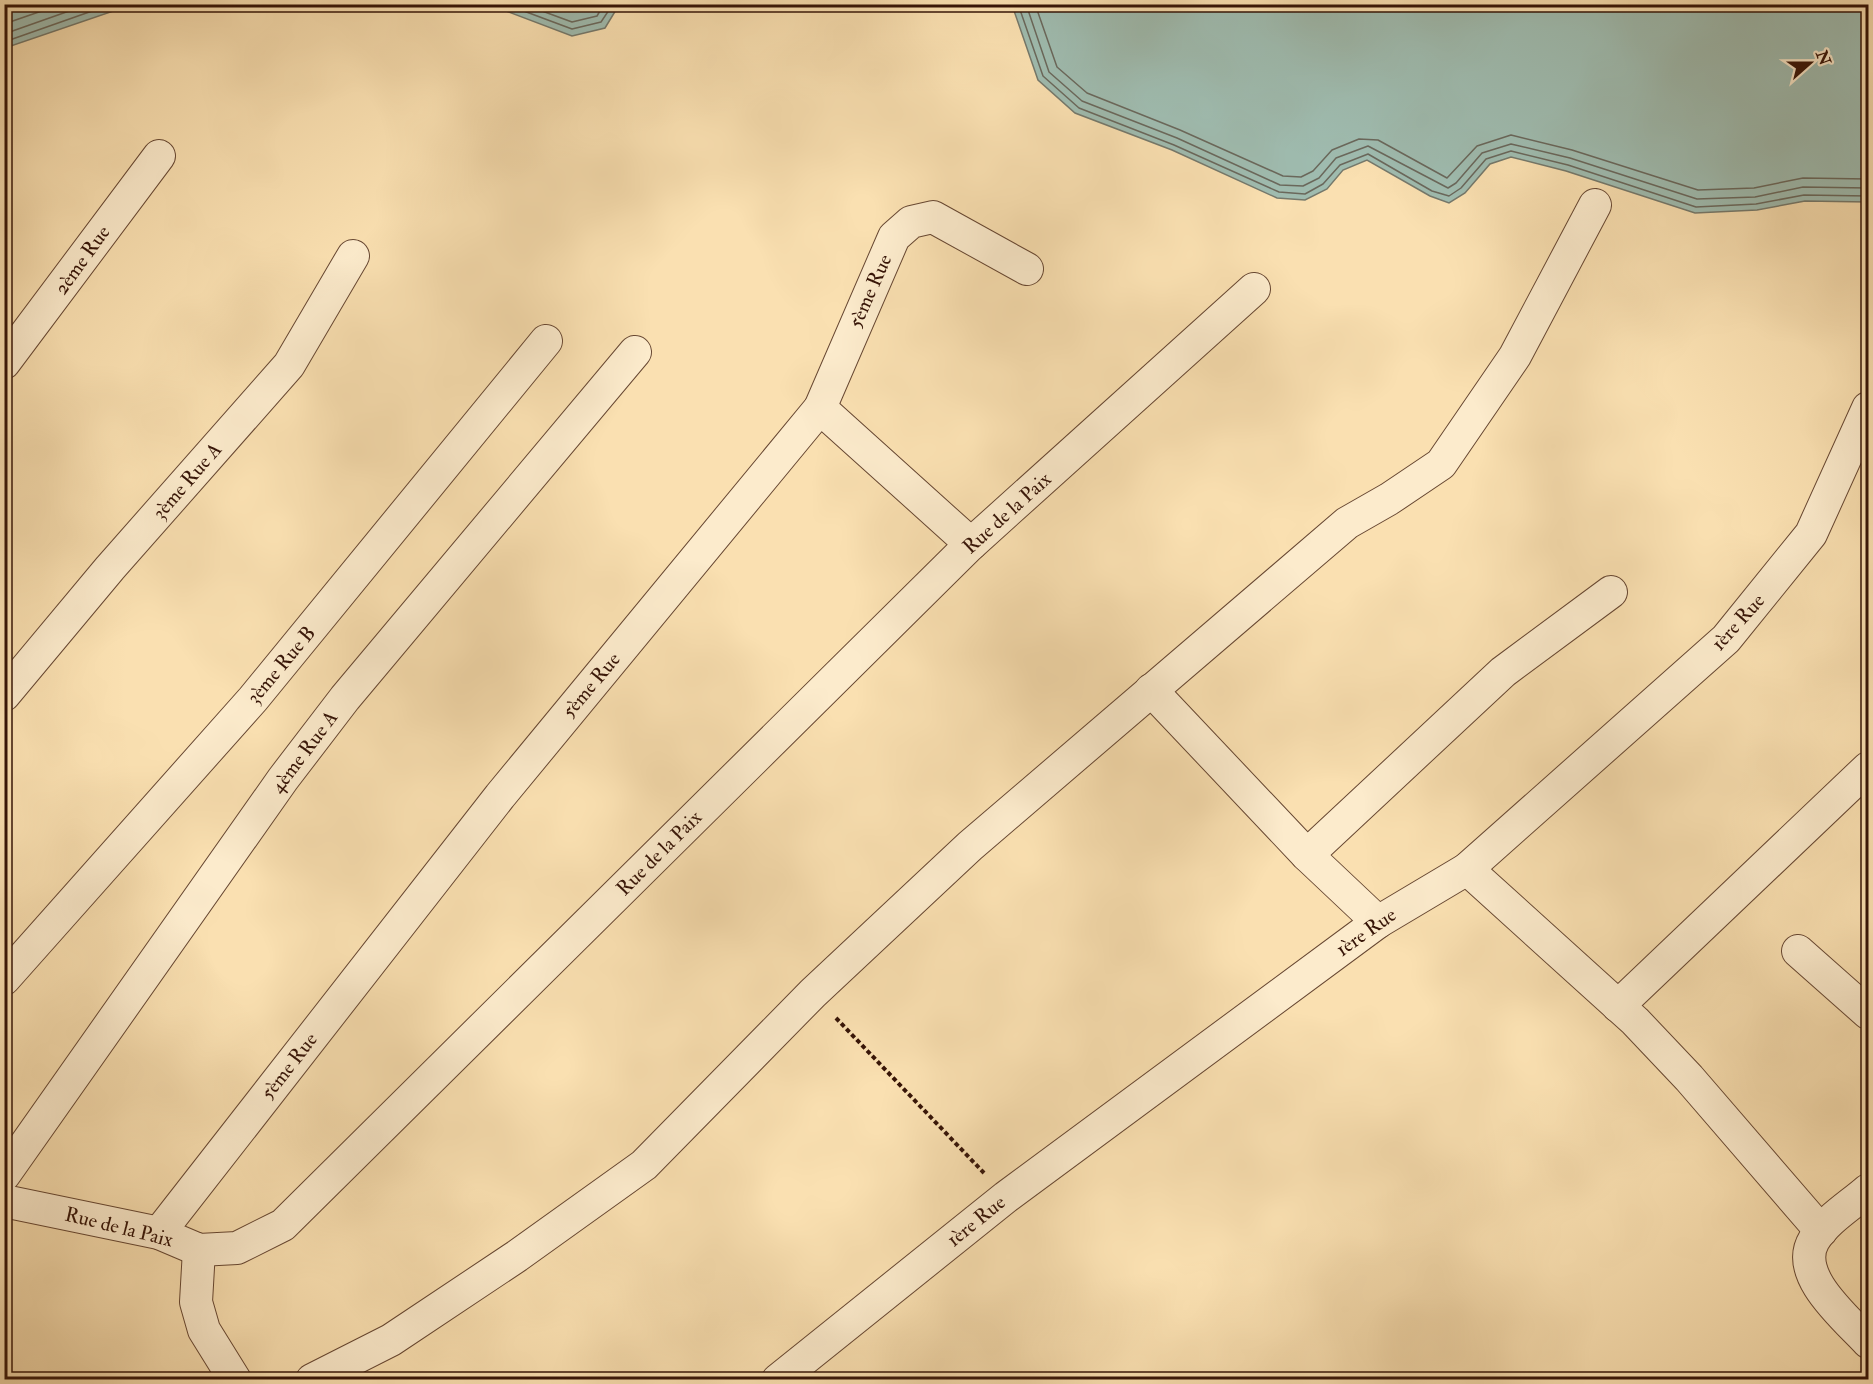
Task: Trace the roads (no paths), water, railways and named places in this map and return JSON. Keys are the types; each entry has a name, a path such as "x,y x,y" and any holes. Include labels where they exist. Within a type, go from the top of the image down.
{"street":[{"name":"2ème Rue","path":"4,363 159,156"},
{"path":"312,1380 391,1340 517,1256 644,1165 813,993 970,846 1347,523 1389,499 1441,464 1515,356 1595,206"},
{"name":"5ème Rue","path":"159,1233 500,796 820,408 894,237 911,222 933,217 1027,269"},
{"name":"3ème Rue A","path":"4,695 110,568 288,365 353,256"},
{"name":"Rue de la Paix","path":"7,1200 159,1233 199,1250 237,1248 283,1225 971,544 1254,289"},
{"name":"3ème Rue B","path":"4,979 253,699 546,342"},
{"name":"4ème Rue A","path":"7,1200 282,779 345,698 635,352"},
{"path":"820,408 971,544"},
{"name":"1ère Rue","path":"778,1380 1006,1197 1378,922 1467,869 1726,639 1811,534 1869,408"},
{"path":"1307,855 1503,672 1611,592"},
{"path":"1151,690 1307,855 1378,922"},
{"path":"1618,1006 1869,768"},
{"path":"1467,869 1618,1006 1689,1078 1821,1231"},
{"path":"1798,951 1869,1013"},
{"path":"1869,1190 1821,1231 1812,1242 1808,1269 1817,1285 1869,1342"},
{"path":"199,1250 196,1302 204,1330 236,1380"}],"water":[{"path":"5,4 131,4 131,5 5,48"},
{"path":"619,4 605,28 572,36 490,5"},
{"path":"1012,5 1868,5 1868,202 1805,201 1757,210 1695,213 1566,171 1511,157 1490,164 1465,193 1449,203 1430,196 1367,160 1343,170 1327,189 1305,200 1277,198 1172,150 1075,113 1038,80"}]}
